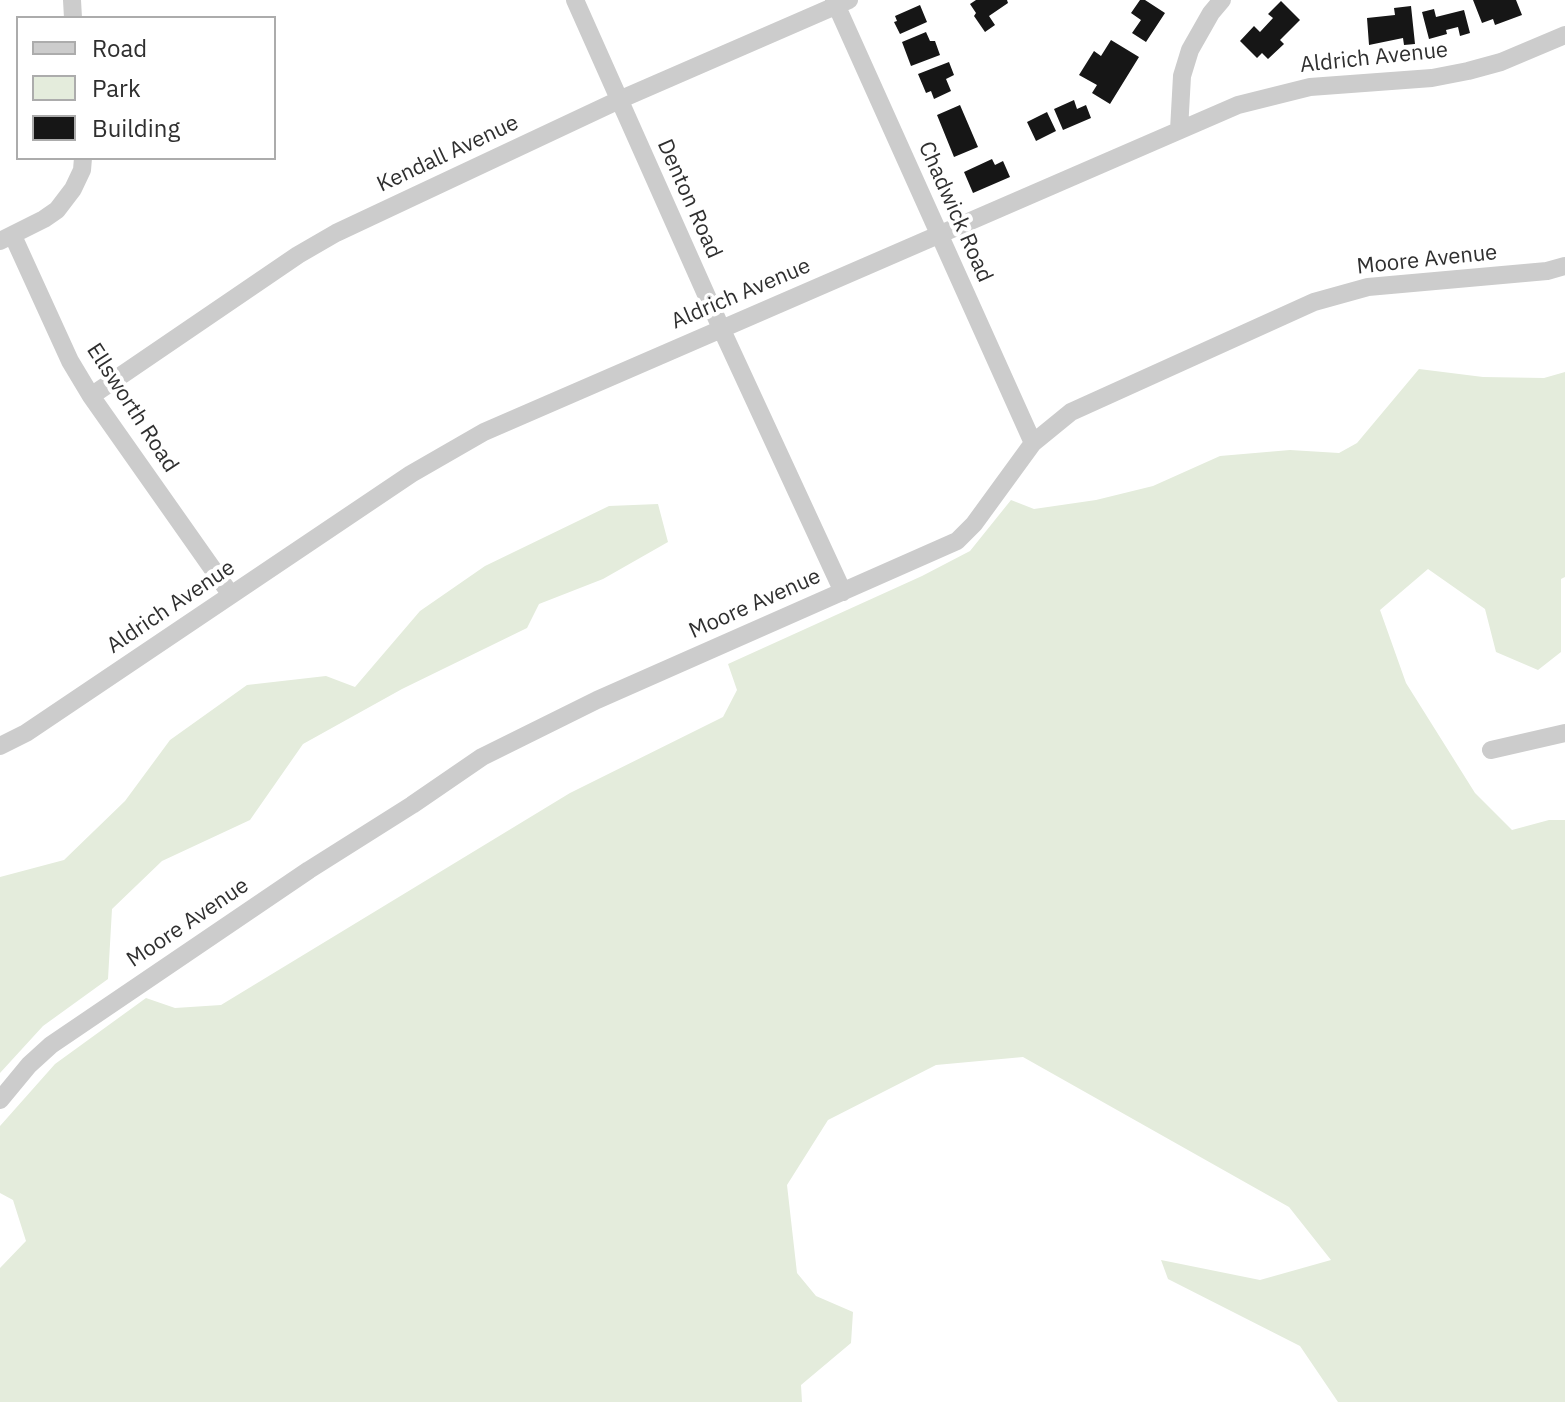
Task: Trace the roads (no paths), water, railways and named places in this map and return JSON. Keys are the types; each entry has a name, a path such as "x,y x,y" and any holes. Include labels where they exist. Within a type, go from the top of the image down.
{"street":[{"name":"Denton Road","path":"575,0 843,592"},
{"path":"1179,130 1182,76 1190,50 1222,0"},
{"name":"Kendall Avenue","path":"91,396 298,255 336,233 619,100 840,2"},
{"name":"Chadwick Road","path":"840,2 939,235 1033,443"},
{"name":"Aldrich Avenue","path":"0,746 26,733 411,474 471,439 1238,105 1310,87 1432,78 1468,71 1501,62 1565,35"},
{"path":"6,238 57,210 73,189 82,170 83,160"},
{"name":"Ellsworth Road","path":"6,238 91,396 231,595"},
{"name":"Moore Avenue","path":"0,1100 29,1065 51,1045 482,757 597,700 957,541 974,524 1033,443 1071,412 1314,302 1368,287 1547,271 1565,266"},
{"path":"1491,750 1565,733"}]}
